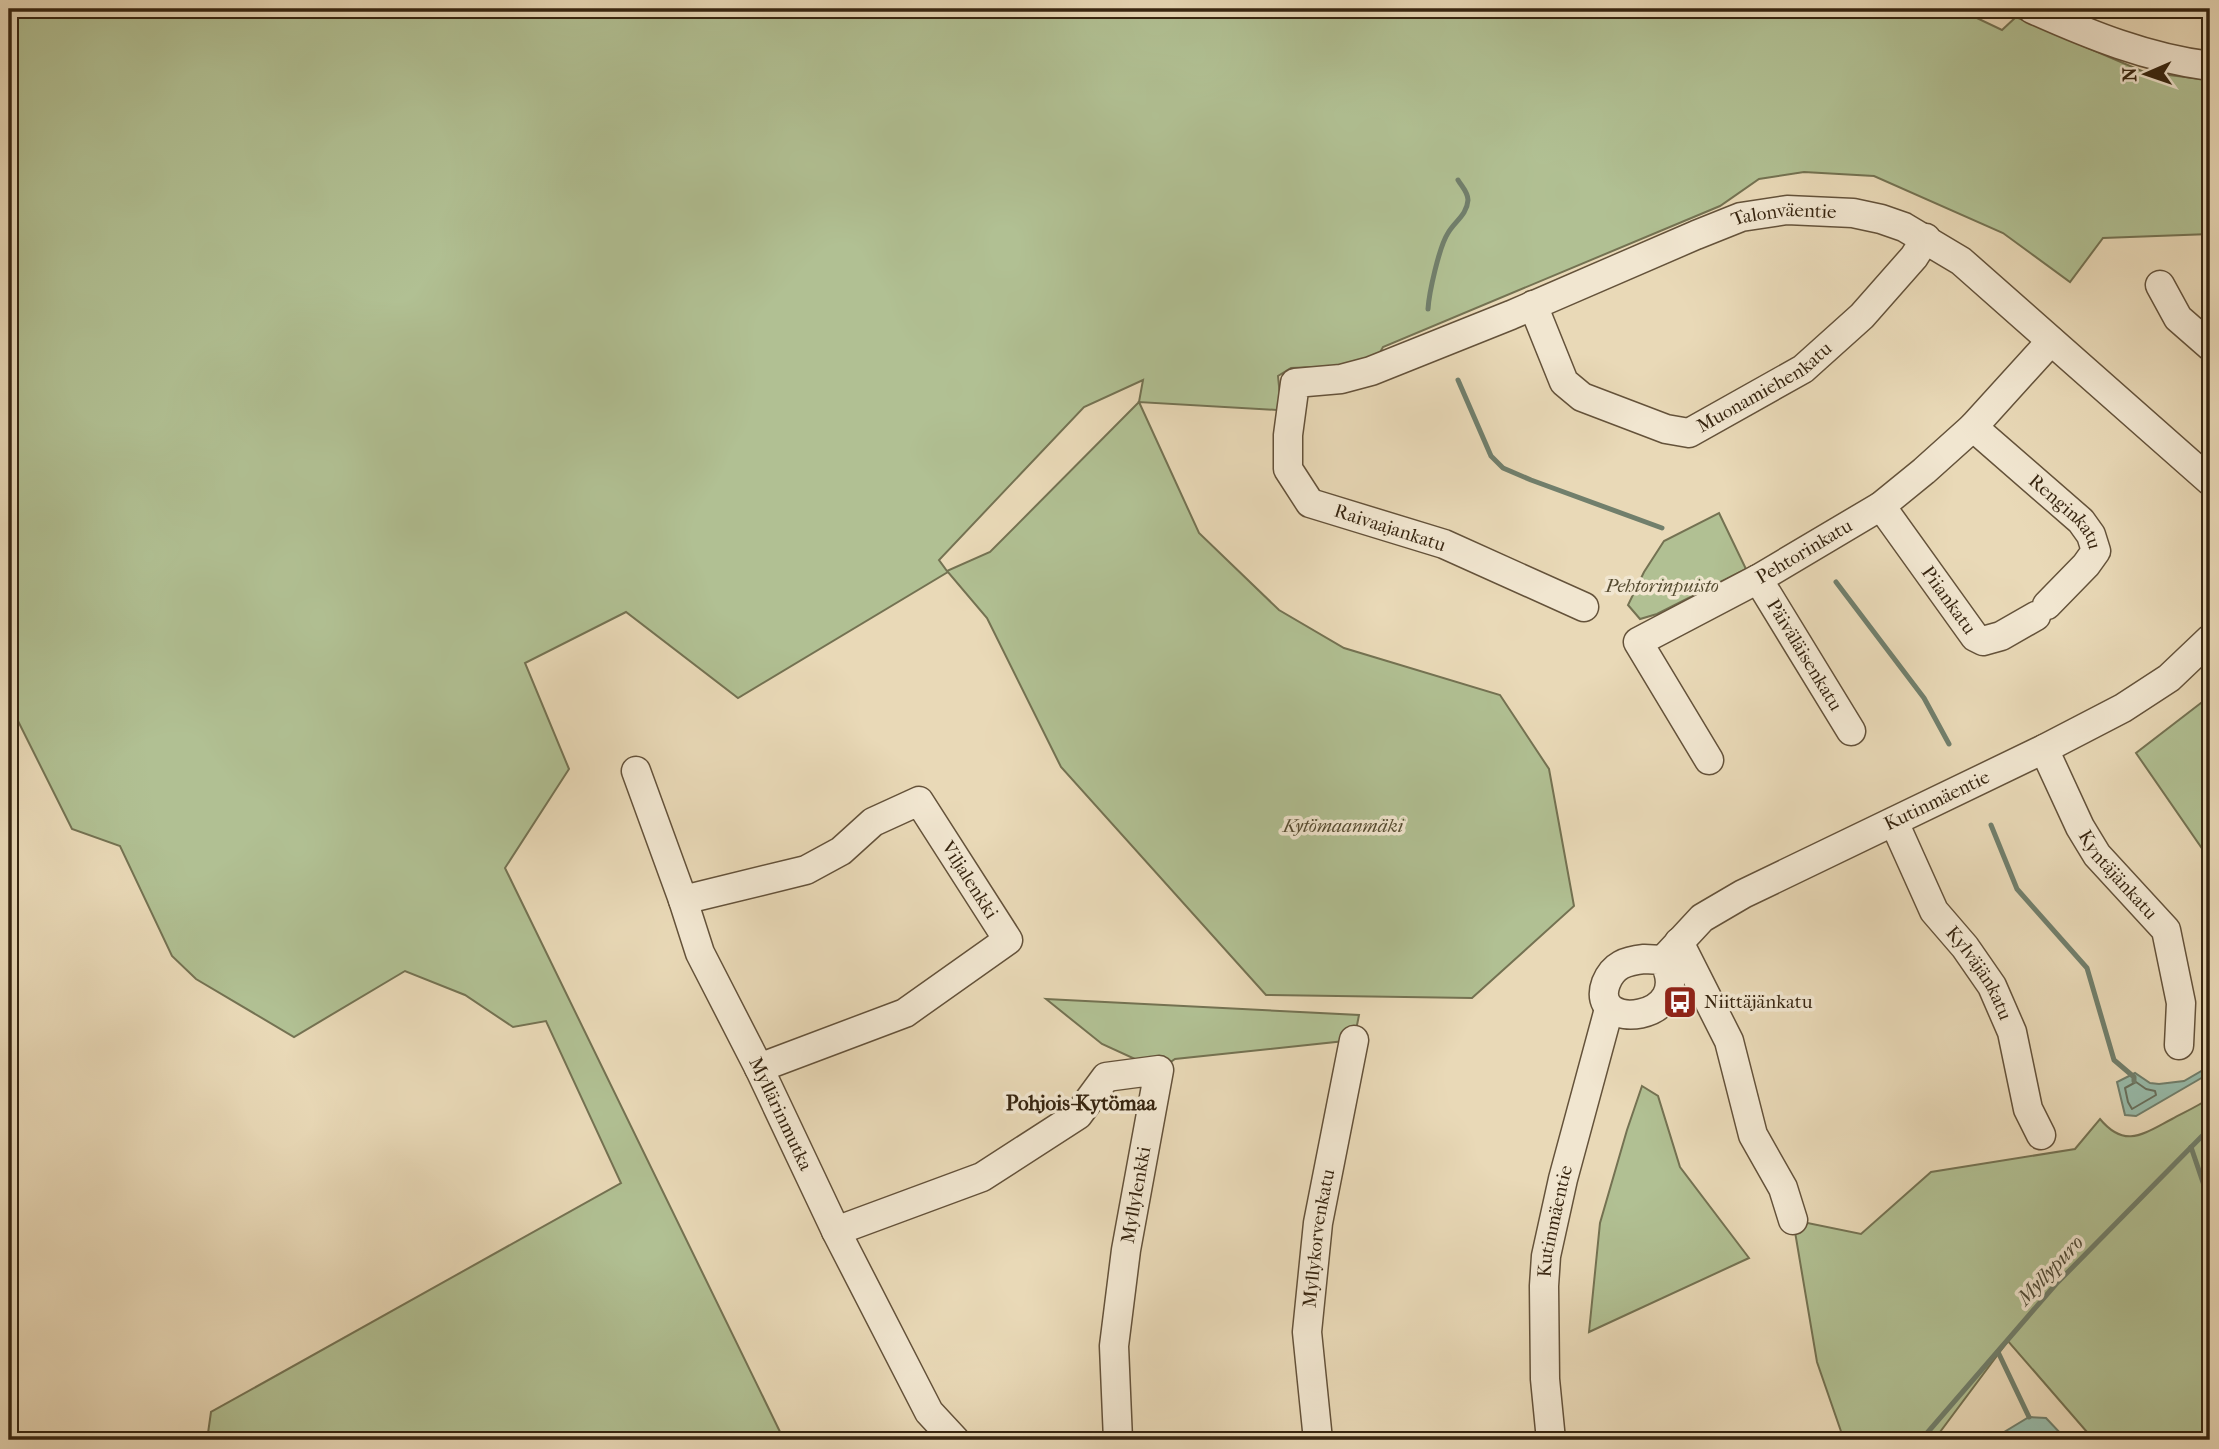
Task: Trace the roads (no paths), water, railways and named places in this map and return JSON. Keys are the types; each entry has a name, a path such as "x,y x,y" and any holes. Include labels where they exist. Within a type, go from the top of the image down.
{"street":[{"path":"2032,9 2132,49 2210,66"},
{"name":"Talonväentie","path":"1295,383 1341,379 1371,371 1533,306 1741,217 1787,210 1853,214 1881,219 1926,238 1961,261 2210,481"},
{"name":"Muonamiehenkatu","path":"1533,306 1564,382 1570,389 1582,397 1666,429 1689,433 1803,369 1862,316 1914,257 1926,238"},
{"path":"2160,285 2178,318 2210,346"},
{"name":"Pehtorinkatu","path":"1709,760 1638,642 1758,579 1881,506 1973,427 2051,341"},
{"name":"Raivaajankatu","path":"1295,383 1288,435 1288,470 1310,503 1444,544 1584,607"},
{"name":"Renginkatu","path":"1973,427 2081,521 2091,535 2096,551 2042,611"},
{"name":"Piiankatu","path":"1881,506 1975,637 1983,642 2001,636 2042,611"},
{"name":"Päiväläisenkatu","path":"1758,579 1851,731"},
{"name":"Kutinmäentie","path":"1551,1440 1545,1380 1546,1256 1563,1179 1609,1009 1603,998 1604,987 1611,971 1631,961 1671,951 1702,918 1743,894 2123,708 2169,678 2210,639"},
{"name":"Kyntäjänkatu","path":"2044,749 2096,855 2166,930 2181,1003 2179,1045"},
{"name":"Myllärinmutka","path":"636,771 700,953 759,1068 836,1231 929,1412 955,1440"},
{"name":"Viljalenkki","path":"683,900 806,870 841,851 873,821 919,801 1008,940 905,1013 759,1068"},
{"name":"Kylväjänkatu","path":"1894,822 1934,911 1965,947 1992,986 2012,1032 2028,1110 2041,1135"},
{"path":"1609,1009 1618,1014 1641,1014 1658,1006 1665,998 1670,978 1671,951"},
{"path":"1671,951 1729,1041 1752,1135 1783,1188 1793,1220"},
{"name":"Myllykorvenkatu","path":"1318,1440 1307,1332 1318,1223 1354,1040"},
{"name":"Myllylenkki","path":"836,1231 982,1177 1078,1115 1106,1077 1159,1070 1126,1250 1114,1346 1118,1440"}],"water":[{"path":"2210,1066 2210,1073 2136,1116 2125,1115 2117,1082 2135,1073 2150,1083 2184,1081"},
{"path":"2029,1417 2046,1418 2064,1440 1991,1440"}],"waterway":[{"path":"1428,309 1441,249 1448,233 1467,205 1467,194 1458,180"},
{"path":"1458,380 1491,456 1503,468 1662,528"},
{"path":"1836,582 1924,698 1949,744"},
{"path":"1991,825 2017,889 2087,968 2114,1060 2134,1077 2134,1081"},
{"name":"Myllypuro","path":"1921,1440 2056,1284 2210,1128"},
{"path":"2191,1147 2210,1203"},
{"path":"1998,1352 2029,1417"}],"place":[{"name":"Niittäjänkatu","path":"1680,1002"}],"district":[{"name":"Pohjois-Kytömaa","path":"1081,1103"}],"park label":[{"name":"Pehtorinpuisto","path":"1662,586"},
{"name":"Kytömaanmäki","path":"1343,826"}]}
